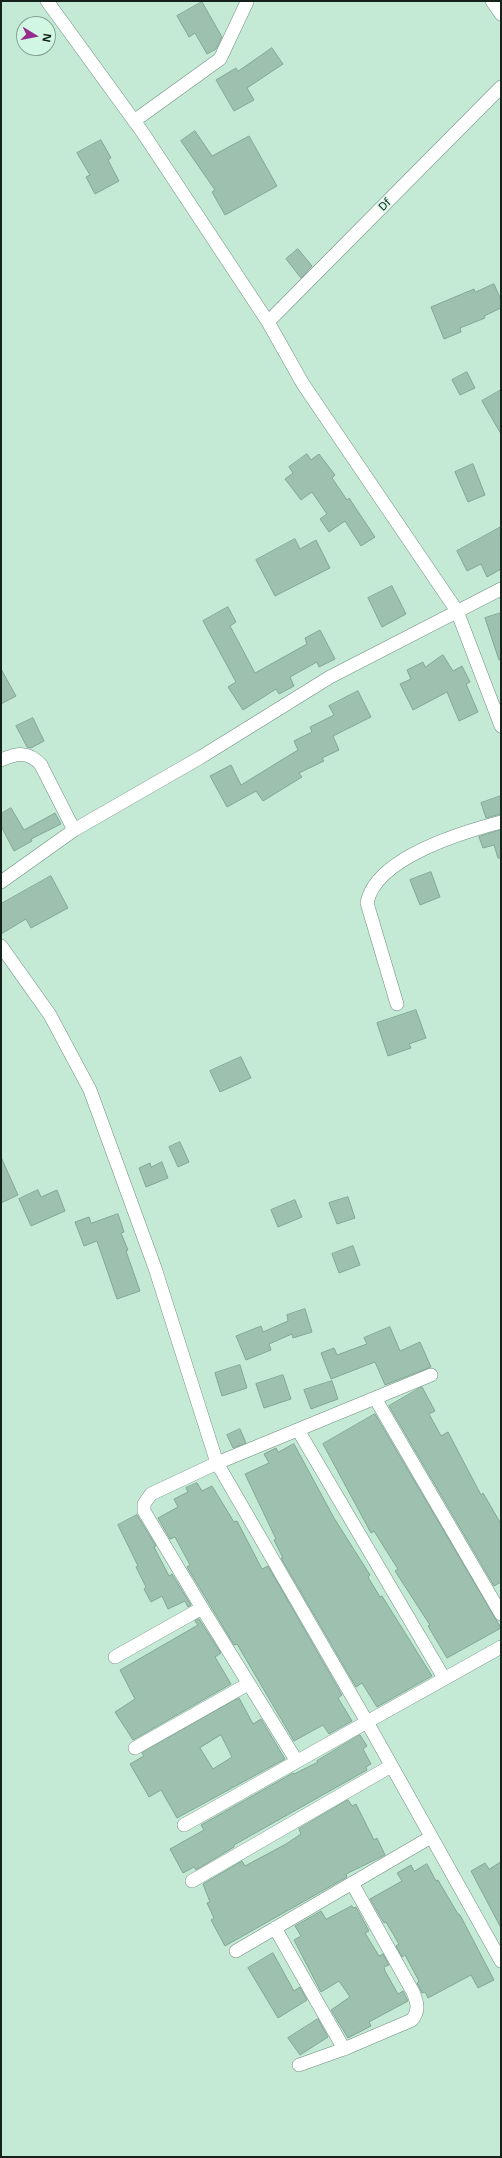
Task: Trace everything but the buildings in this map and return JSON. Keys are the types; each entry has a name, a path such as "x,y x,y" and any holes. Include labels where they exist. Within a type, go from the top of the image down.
{"street":[{"path":"47,1 134,121 268,322 303,384 458,611 501,726"},
{"path":"492,1 501,14"},
{"path":"134,121 220,59 247,2"},
{"name":"Df","path":"268,322 501,87"},
{"path":"1,882 74,830 201,757 330,677 501,589"},
{"path":"1,760 20,753 36,759 41,765 74,830"},
{"path":"397,1004 367,903 369,896 383,877 412,854 447,838 501,822"},
{"path":"1,946 50,1015 90,1090 155,1268 217,1463 367,1722 501,1961"},
{"path":"296,1760 248,1684 144,1511 144,1504 151,1494 217,1463 431,1375"},
{"path":"375,1398 501,1614"},
{"path":"298,1430 444,1678"},
{"path":"115,1657 202,1608"},
{"path":"184,1825 296,1760 501,1647"},
{"path":"135,1748 248,1684"},
{"path":"192,1881 391,1766"},
{"path":"236,1950 431,1837"},
{"path":"299,2065 344,2049 412,2020 418,2006 413,1992 352,1883"},
{"path":"274,1928 344,2049"}]}
